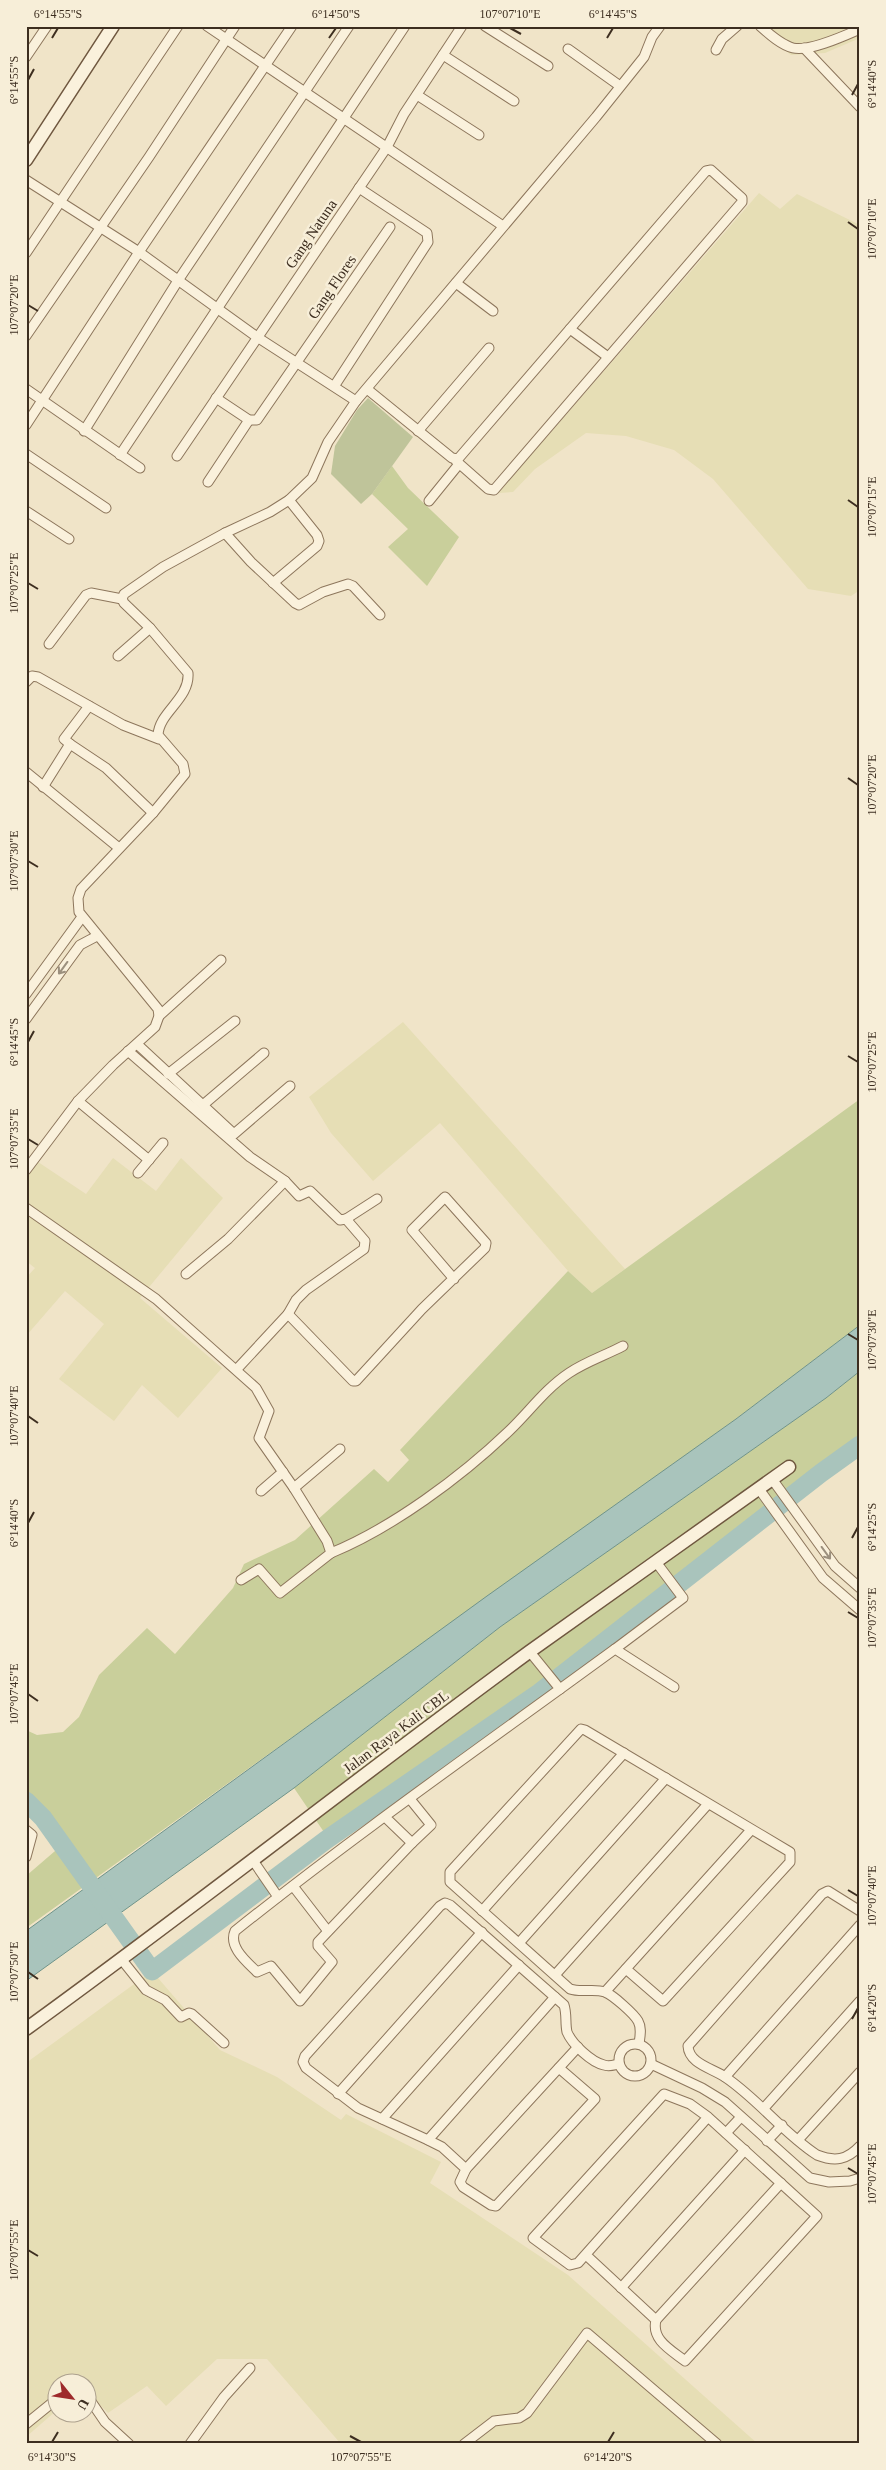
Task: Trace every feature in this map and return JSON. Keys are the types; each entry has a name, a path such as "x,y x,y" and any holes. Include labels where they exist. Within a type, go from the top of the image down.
{"main road":[{"path":"26,160 113,26"},
{"name":"Jalan Raya Kali CBL","path":"26,2030 126,1965 252,1859 530,1652 789,1467"}],"street":[{"path":"26,58 47,26"},
{"path":"26,253 178,26"},
{"path":"207,26 503,226"},
{"path":"26,336 235,26"},
{"path":"26,424 139,252 292,26"},
{"path":"84,431 179,279 350,26"},
{"path":"120,455 405,26"},
{"name":"Gang Natuna","path":"177,456 387,147 417,95 462,26"},
{"path":"485,26 548,66"},
{"path":"122,599 127,590 225,533 270,512 288,500 312,478 328,442 356,401 644,57 652,37 660,26"},
{"path":"716,50 722,39 737,26"},
{"path":"760,26 786,46 798,49 860,29"},
{"path":"804,48 860,107"},
{"path":"568,49 620,86"},
{"path":"443,55 514,101"},
{"path":"417,95 479,135"},
{"path":"366,389 457,462 488,489 494,490 743,201 711,170 706,171 460,458 457,462 429,501"},
{"path":"26,180 139,252 257,336 356,401"},
{"path":"335,386 428,242 427,233 359,188"},
{"name":"Gang Flores","path":"249,420 257,420 390,227"},
{"path":"456,282 493,311"},
{"path":"570,329 608,357"},
{"path":"418,431 490,348"},
{"path":"26,389 140,468"},
{"path":"208,482 249,420 216,398"},
{"path":"26,454 106,508"},
{"path":"274,583 317,546 319,541 317,535 288,500"},
{"path":"26,511 68,539"},
{"path":"225,533 251,562 294,603 299,605 337,585 350,585 380,615"},
{"path":"49,644 86,595 91,593 122,599 150,628 189,676 183,694 159,727 159,739"},
{"path":"118,656 150,628"},
{"path":"26,682 35,676 123,725 159,739 183,764 185,772 181,781 81,890 78,898 79,912 82,917 158,1010 159,1016"},
{"path":"89,706 64,739 106,768 153,813"},
{"path":"43,788 70,744"},
{"path":"26,772 43,788 119,848"},
{"path":"26,994 82,917"},
{"path":"26,1019 80,945 97,936"},
{"path":"26,1170 78,1101 155,1027 159,1016 221,960"},
{"path":"168,1074 235,1021"},
{"path":"137,1044 234,1134 290,1086"},
{"path":"128,1051 250,1157 284,1182 299,1196 310,1191 340,1220 346,1219 377,1198"},
{"path":"203,1105 264,1054"},
{"path":"78,1101 150,1160"},
{"path":"138,1173 163,1143"},
{"path":"186,1274 228,1239 284,1182"},
{"path":"288,1314 353,1381 356,1381 422,1309 454,1279 486,1245 445,1197 412,1230 454,1279"},
{"path":"26,1208 156,1298 256,1388 268,1407 268,1415 258,1438 294,1488 327,1541 332,1553"},
{"path":"237,1369 288,1314 296,1300 306,1290 364,1249 365,1240 346,1219"},
{"path":"242,1580 260,1569 280,1593 332,1553 362,1540 448,1483 509,1432 541,1397 569,1373 623,1346"},
{"path":"294,1488 340,1449"},
{"path":"261,1491 283,1472"},
{"path":"772,1479 835,1566 860,1588"},
{"path":"759,1489 823,1578 860,1610"},
{"path":"410,1799 432,1825 327,1930 318,1945 332,1962 300,2001 271,1966 257,1972 237,1950 233,1939 235,1931 277,1895 293,1886 559,1687 615,1649 683,1598 656,1562"},
{"path":"615,1649 674,1687"},
{"path":"530,1652 559,1687"},
{"path":"626,1969 663,2001 790,1862 790,1852 585,1730 576,1732 450,1872 450,1882 570,1989 579,1992 594,1990 605,1992 638,2020 641,2030 639,2044"},
{"path":"482,1911 624,1753"},
{"path":"518,1943 666,1778"},
{"path":"555,1975 708,1804"},
{"path":"385,1817 412,1843"},
{"path":"26,1830 32,1835 26,1857"},
{"path":"605,1992 752,1830"},
{"path":"252,1859 277,1895"},
{"path":"293,1886 327,1930"},
{"path":"860,1911 828,1891 822,1894 688,2046 689,2053 695,2060 725,2077 764,2108 817,2155 829,2160 840,2160 852,2154 860,2146"},
{"path":"466,2169 442,2147 358,2108 306,2068 304,2062 305,2056 440,1906 445,1903 450,1905 564,2005 567,2014 566,2029 570,2038 596,2062 606,2066 619,2064"},
{"path":"725,2077 860,1925"},
{"path":"338,2094 482,1932"},
{"path":"126,1965 146,1990 165,2000 181,2017 187,2014 224,2043"},
{"path":"382,2119 519,1965"},
{"path":"428,2140 555,1998"},
{"path":"764,2108 860,2001"},
{"path":"631,2044 639,2044 647,2048 651,2056 650,2064 646,2071 639,2075 630,2075 623,2071 619,2064 619,2055 624,2048 631,2044"},
{"path":"559,2068 595,2099 501,2203 496,2206 491,2205 463,2187 460,2182 466,2169 578,2046"},
{"path":"650,2064 702,2088 725,2102 810,2178 829,2182 850,2181 860,2178"},
{"path":"798,2140 860,2072"},
{"path":"708,2117 578,2263 570,2265 533,2238 664,2094 690,2104 708,2117 745,2150 781,2183 816,2216 685,2361 658,2339 654,2329 656,2320 781,2183"},
{"path":"726,2133 741,2117"},
{"path":"767,2141 782,2125"},
{"path":"621,2288 745,2150"},
{"path":"586,2255 656,2320"},
{"path":"464,2444 494,2421 519,2418 527,2413 587,2333 717,2444"},
{"path":"190,2444 224,2397 250,2368"},
{"path":"26,2424 48,2406"},
{"path":"98,2411 106,2422 129,2444"}],"shaded area":[{"path":"755,26 860,26 860,38 825,53 791,55"},
{"path":"759,193 780,209 797,194 860,225 860,590 851,596 808,589 713,479 674,450 626,436 586,433 535,469 513,492 498,493"},
{"path":"403,1022 625,1269 592,1293 568,1271 440,1123 373,1181 331,1133 309,1097"},
{"path":"113,1158 156,1191 181,1158 223,1198 140,1298 222,1368 178,1418 142,1385 114,1421 59,1379 104,1324 65,1291 26,1336 26,1278 35,1268 26,1261 26,1179 38,1162 86,1194"},
{"path":"152,1971 220,2050 277,2077 341,2120 346,2114 441,2162 430,2183 568,2275 758,2444 341,2444 267,2359 217,2359 166,2406 147,2386 108,2413 98,2403 98,2372 48,2372 48,2418 26,2437 26,2063"}],"green space":[{"path":"368,398 413,437 372,494 361,504 331,474 335,446 357,410"},
{"path":"392,466 408,488 459,537 427,586 388,547 408,529 372,494"},
{"path":"860,1099 860,1325 736,1419 26,1928 26,1876 62,1845 43,1818 26,1801 26,1730 37,1735 63,1732 79,1717 99,1675 147,1628 175,1654 233,1588 244,1564 295,1540 374,1469 388,1482 409,1460 400,1450 568,1271 592,1293"},
{"path":"860,1371 860,1447 328,1838 294,1788 500,1627 826,1398"}],"water":[{"path":"860,1325 860,1371 826,1398 500,1627 294,1788 26,1981 26,1931 487,1596 736,1419"}],"waterway":[{"path":"26,1801 43,1818 152,1971 326,1840 539,1693 821,1473 860,1445"}]}
